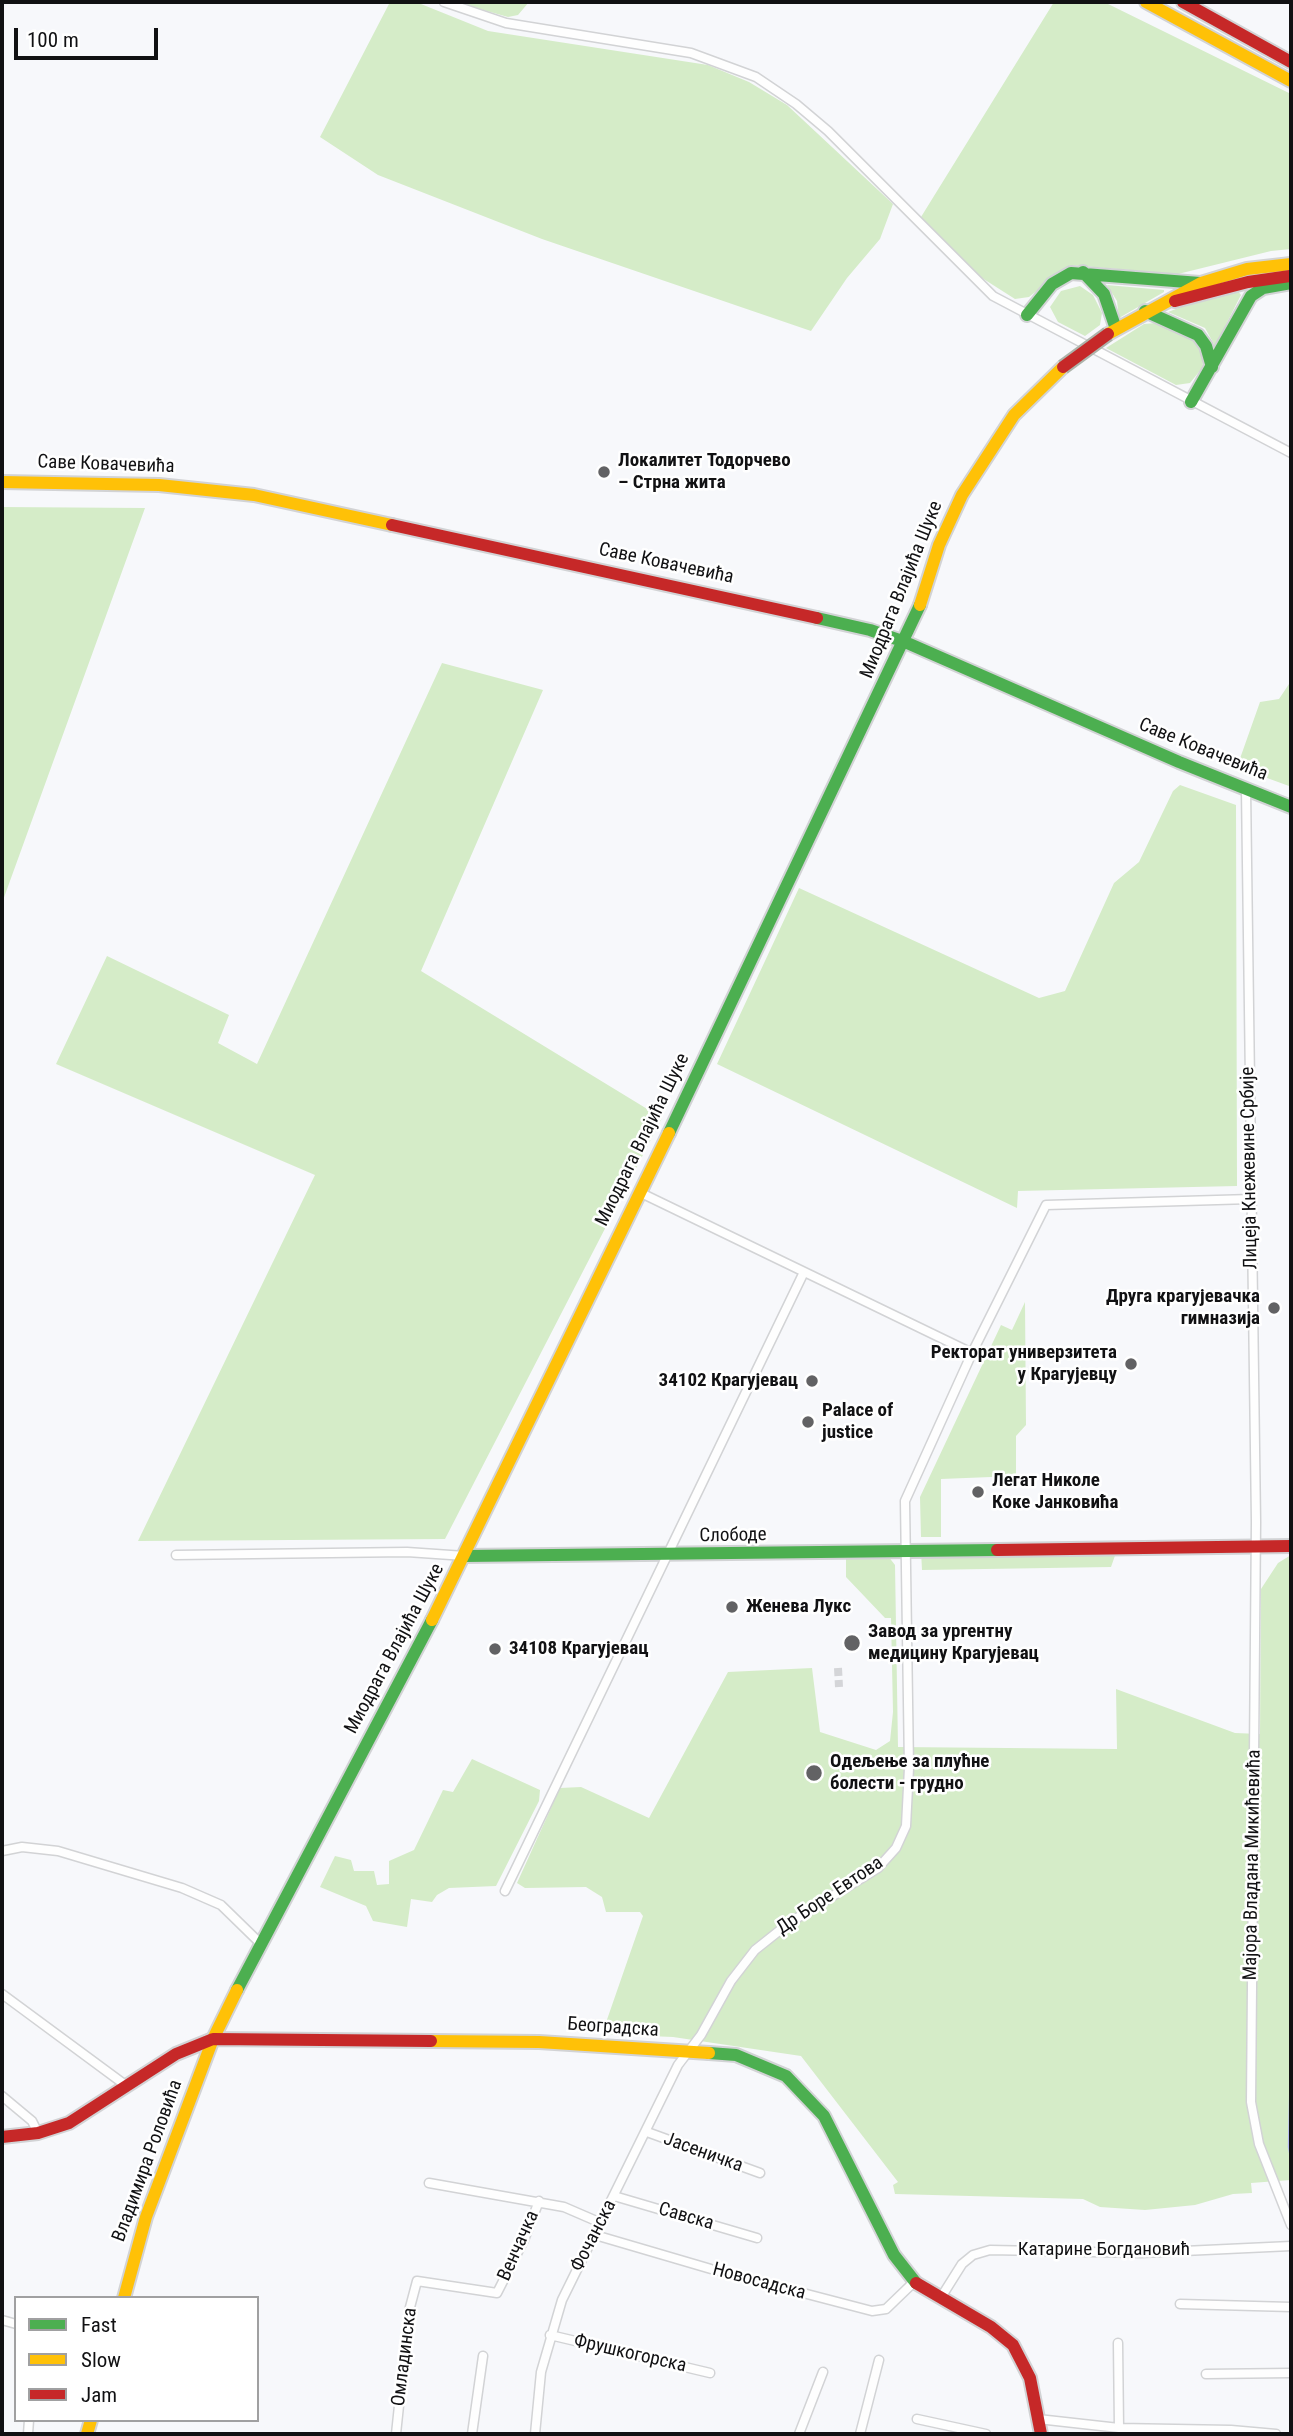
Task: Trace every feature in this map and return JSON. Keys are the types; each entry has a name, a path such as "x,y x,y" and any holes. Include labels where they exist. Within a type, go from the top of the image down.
{"street":[{"path":"444,2 506,23 691,53 756,78 796,104 828,131 984,289 1027,315 1291,453"},
{"path":"1146,2 1288,79"},
{"path":"1183,2 1291,62"},
{"name":"Миодрага Влајића Шуке","path":"213,2039 260,1943 315,1846 465,1556 905,642 917,615 939,545 979,466 1014,415 1063,368 1112,332 1145,311 1200,283 1247,269 1291,264"},
{"path":"1027,315 1059,278 1083,272 1200,283"},
{"path":"1083,272 1104,294 1112,332"},
{"name":"Миодрага Влајића Шуке","path":"1158,305 1248,282 1291,276"},
{"path":"1191,402 1251,296 1263,288 1291,283"},
{"path":"1145,311 1198,335 1206,345 1212,368"},
{"name":"Саве Ковачевића","path":"2,482 159,485 254,495 870,630 905,642 1291,807"},
{"name":"Лицеја Кнежевине Србије","path":"1245,789 1256,1546"},
{"path":"639,1192 972,1353"},
{"name":"Др Боре Евтова","path":"689,2050 731,1981 755,1950 789,1923 878,1868 901,1837 909,1811 907,1492 1045,1205 1251,1199"},
{"path":"505,1891 804,1272"},
{"name":"Мајора Владана Микићевића","path":"1256,1546 1251,2102 1259,2144 1291,2225"},
{"name":"Слободе","path":"176,1555 407,1552 465,1556 668,1556 1291,1546"},
{"path":"2,1851 22,1847 58,1850 182,1888 221,1905 260,1943"},
{"path":"2,1994 128,2087"},
{"name":"Београдска","path":"2,2137 38,2133 75,2120 176,2054 213,2039 539,2042 736,2055 786,2076 809,2097 835,2134 894,2255 914,2282 991,2327 1013,2345 1027,2369 1041,2434"},
{"name":"Владимира Роловића","path":"125,2296 146,2217 213,2039"},
{"name":"Фочанска","path":"536,2434 541,2372 562,2300 678,2065 689,2050"},
{"path":"2,2096 32,2121 38,2133"},
{"name":"Јасеничка","path":"647,2132 760,2173"},
{"path":"429,2183 480,2194 539,2201 564,2207 601,2223"},
{"name":"Савска","path":"614,2196 757,2238"},
{"name":"Венчачка","path":"417,2281 497,2293 524,2240 539,2201"},
{"name":"Новосадска","path":"595,2235 872,2311 886,2309 914,2282"},
{"name":"Катарине Богдановић","path":"940,2299 962,2264 973,2255 990,2250 1114,2253 1291,2246"},
{"name":"Омладинска","path":"396,2434 409,2311 417,2281"},
{"path":"1180,2304 1291,2307"},
{"name":"Фрушкогорска","path":"550,2335 710,2373"},
{"path":"1118,2343 1119,2428"},
{"path":"472,2434 483,2356"},
{"path":"860,2434 879,2360"},
{"path":"799,2434 823,2372"},
{"path":"1206,2374 1291,2373"},
{"path":"1038,2419 1119,2428 1231,2430 1276,2434"},
{"path":"917,2420 986,2434"}],"green space":[{"path":"390,2 416,2 488,31 708,65 749,82 787,105 893,204 880,239 847,278 811,331 542,239 378,175 320,137"},
{"path":"455,2 529,2 518,15 508,17"},
{"path":"1054,2 1104,2 1291,94 1291,249 1271,251 1178,274 1070,265 1029,297 1015,299 982,278 921,217"},
{"path":"1107,285 1164,292 1119,318 1117,301"},
{"path":"1080,286 1093,295 1102,313 1100,325 1085,336 1058,322 1050,307 1061,291"},
{"path":"1237,290 1241,295 1215,346 1205,328 1168,312 1205,298"},
{"path":"1156,323 1192,337 1202,350 1203,367 1190,383 1176,385 1106,348 1144,324"},
{"path":"2,507 145,508 2,903"},
{"path":"442,663 543,690 421,971 662,1118 445,1539 138,1541 315,1175 56,1064 107,956 229,1015 218,1043 257,1064"},
{"path":"1291,681 1289,786 1237,767 1260,702 1279,699"},
{"path":"1180,785 1236,805 1237,1186 1018,1191 1017,1208 717,1064 799,888 1039,998 1065,991 1114,883 1139,862 1173,791"},
{"path":"1025,1302 1026,1425 1016,1436 1016,1476 941,1479 941,1537 921,1537 920,1497 1001,1325 1012,1330"},
{"path":"1118,1547 1111,1567 922,1570 921,1551"},
{"path":"1291,1555 1291,2180 1251,2183 1252,2193 1233,2194 1195,2205 1145,2210 1100,2207 1083,2199 895,2194 893,2185 898,2182 801,2056 673,2037 602,2034 643,1916 640,1912 606,1912 602,1897 586,1887 525,1888 517,1883 560,1788 581,1787 649,1818 728,1672 812,1668 820,1732 876,1750 890,1741 893,1712 891,1618 885,1618 846,1577 846,1557 888,1556 895,1565 898,1747 1117,1749 1116,1689 1235,1733 1260,1734 1261,1589 1278,1563"},
{"path":"472,1759 540,1790 539,1801 496,1886 449,1888 437,1895 432,1902 411,1899 407,1927 373,1921 366,1906 320,1887 335,1856 351,1860 354,1871 374,1871 377,1885 389,1884 389,1861 414,1850 443,1790 453,1792"}],"waterway":[{"path":"1291,2064 1291,2157"}],"tunnel":[{"path":"838,1668 839,1687"}],"traffic: fast":[{"path":"1083,272 1104,294 1116,329"},
{"path":"1027,315 1052,284 1071,273 1200,283"},
{"path":"1191,402 1251,296 1263,288 1291,283"},
{"path":"1145,311 1198,335 1206,346 1212,367"},
{"path":"669,1133 920,605"},
{"path":"817,618 870,630 905,642 1179,762 1291,807"},
{"path":"465,1556 997,1550"},
{"path":"237,1990 432,1620"},
{"path":"709,2053 736,2055 786,2076 824,2116 894,2255 916,2283"}],"traffic: slow":[{"path":"1146,2 1291,81"},
{"path":"1108,334 1201,283 1247,269 1291,264"},
{"path":"920,605 939,545 962,495 1014,415 1063,367"},
{"path":"2,482 159,485 254,495 392,525"},
{"path":"432,1620 669,1133"},
{"path":"125,2296 146,2217 213,2039 237,1990"},
{"path":"431,2041 539,2042 709,2053"},
{"path":"87,2434 90,2422"}],"traffic: jam":[{"path":"1183,2 1291,62"},
{"path":"1175,301 1248,282 1290,276"},
{"path":"1063,367 1108,334"},
{"path":"392,525 817,618"},
{"path":"997,1550 1291,1546"},
{"path":"2,2137 38,2133 69,2123 176,2054 213,2039 431,2041"},
{"path":"916,2283 991,2327 1013,2345 1030,2378 1041,2434"}],"place":[{"name":"Локалитет Тодорчево – Стрна жита","path":"604,472"},
{"name":"Друга крагујевачка гимназија","path":"1274,1308"},
{"name":"Ректорат универзитета у Крагујевцу","path":"1131,1364"},
{"name":"34102 Крагујевац","path":"812,1381"},
{"name":"Palace of justice","path":"808,1422"},
{"name":"Легат Николе Коке Јанковића","path":"978,1492"},
{"name":"Женева Лукс","path":"732,1607"},
{"name":"Завод за ургентну медицину Крагујевац","path":"852,1643"},
{"name":"34108 Крагујевац","path":"495,1649"},
{"name":"Одељење за плућне болести - грудно","path":"814,1773"}]}
